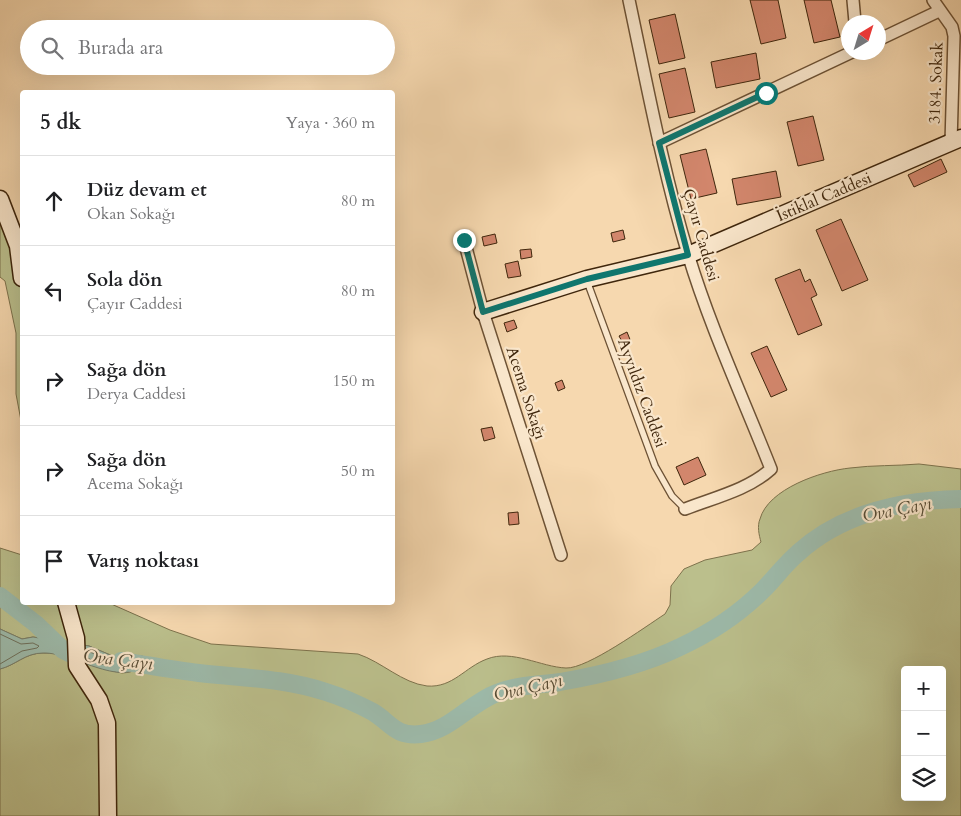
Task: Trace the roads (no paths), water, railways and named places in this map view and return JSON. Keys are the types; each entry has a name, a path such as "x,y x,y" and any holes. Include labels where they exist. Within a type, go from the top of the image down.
{"street":[{"name":"Çayır Caddesi","path":"629,0 659,143 688,255 704,303 771,469 761,478 748,484 685,508"},
{"path":"853,0 854,15"},
{"name":"3184. Sokak","path":"933,0 952,27 954,36 956,141"},
{"path":"886,36 939,11"},
{"path":"659,143 841,57"},
{"name":"İstiklal Caddesi","path":"483,312 587,279 688,255 956,141"},
{"path":"0,199 18,246 20,262"},
{"name":"Acema Sokağı","path":"464,240 483,312 561,556"},
{"path":"67,605 76,638 77,666 99,700 107,722 108,816"}],"lane":[{"name":"Ayyıldız Caddesi","path":"587,279 655,466 672,496 685,508"}],"water":[{"path":"0,629 22,639 33,637 89,646 115,657 133,655 147,657 148,660 138,669 126,672 113,672 56,654 43,653 31,655 0,669"}],"waterway":[{"name":"Ova Çayı","path":"121,661 189,672 279,681 310,687 362,706 399,731 421,734 441,728 478,703 504,690 560,682 622,669 691,642 744,607 763,590 793,557 815,539 854,519 874,511 917,502 961,499"},
{"name":"Ova Çayı","path":"0,596 36,624 63,650 73,655"}]}
